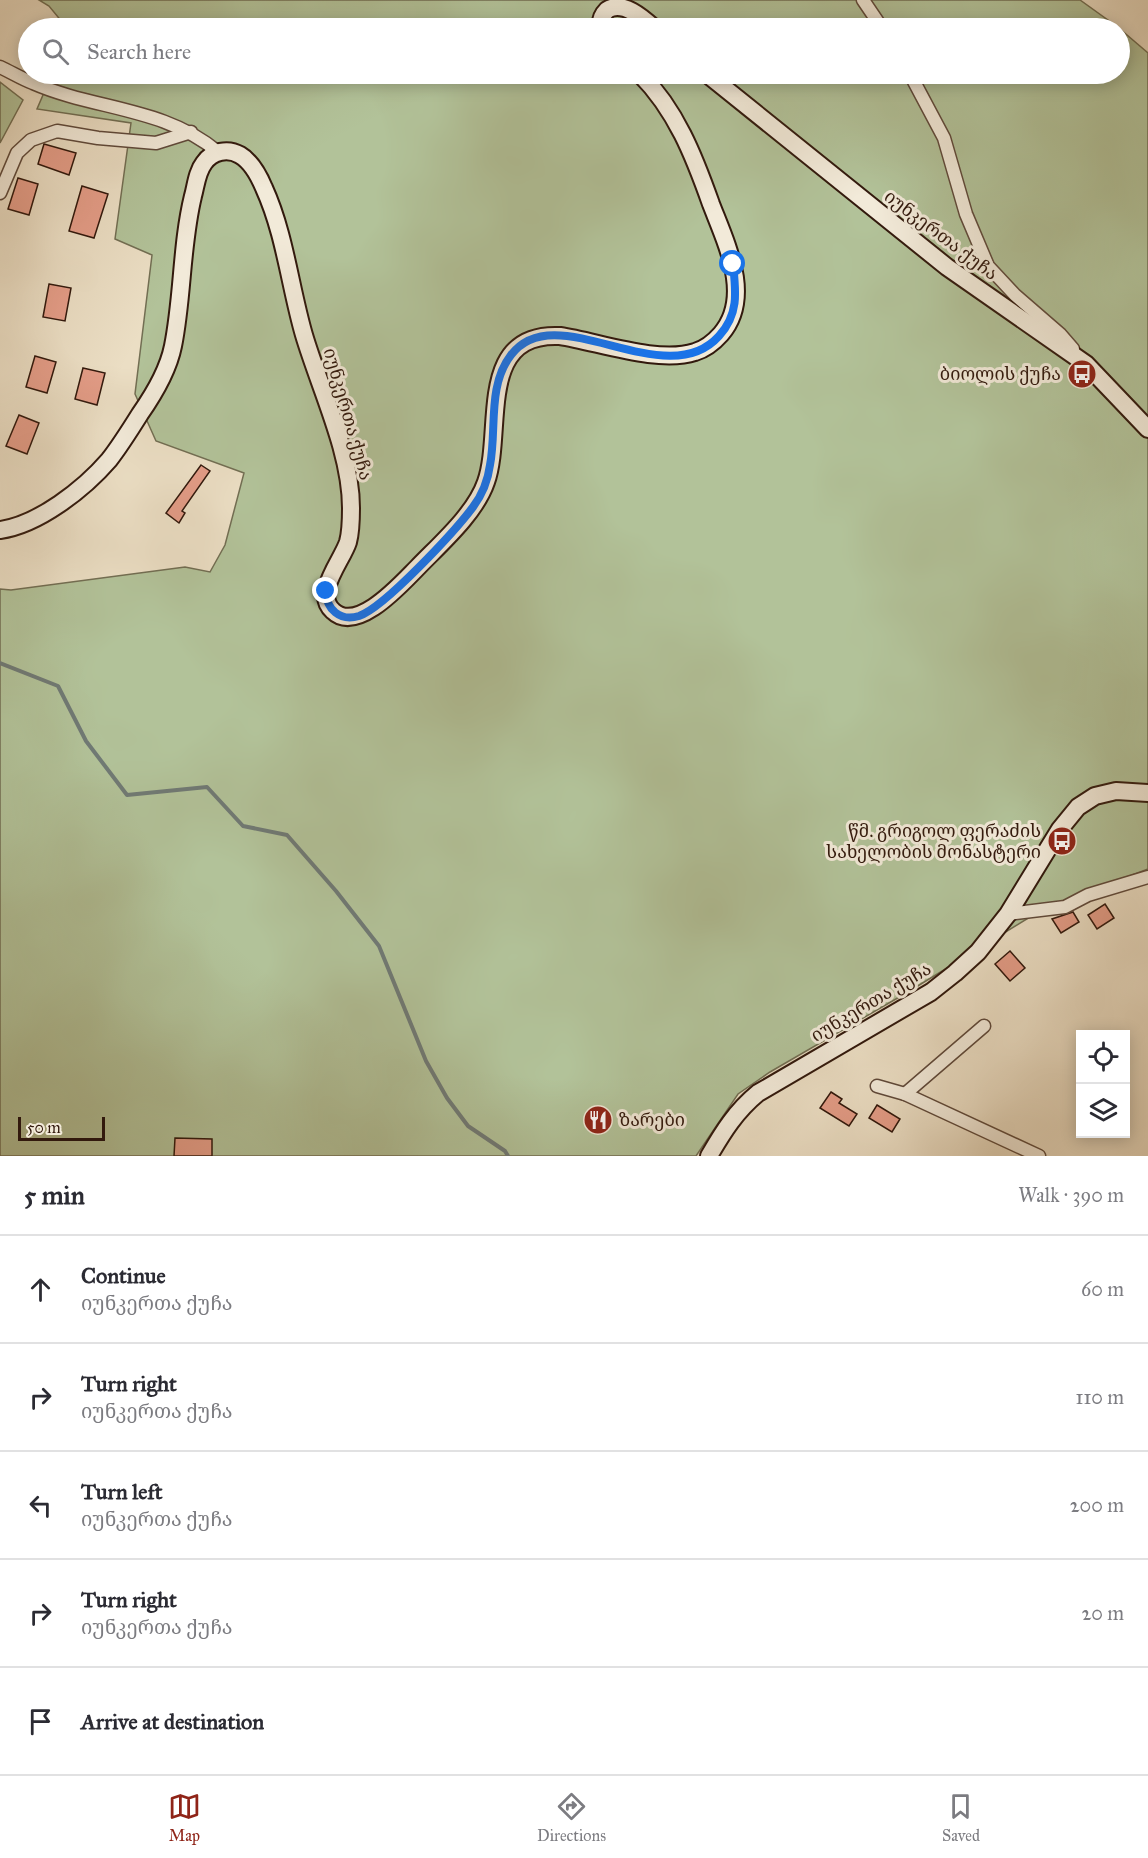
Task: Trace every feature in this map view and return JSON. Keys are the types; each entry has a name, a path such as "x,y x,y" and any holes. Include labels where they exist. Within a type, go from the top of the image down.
{"main road":[{"path":"602,18 608,9 616,6 626,7 643,18"},
{"name":"იუნკერთა ქუჩა","path":"218,152 228,151 238,154 247,161 264,187 273,212 304,333 348,474 351,525 347,545 326,591 326,602 332,611 342,617 357,616 370,610 401,585 474,506 485,484 490,465 496,389 503,368 518,346 531,339 553,336 579,339 655,355 681,355 696,352 714,342 728,326 735,301 734,273 729,254 698,168 678,122 648,84"},
{"name":"იუნკერთა ქუჩა","path":"719,84 947,267 1086,364 1148,429"},
{"path":"0,530 43,514 78,491 108,461 158,388 173,349 187,218 199,171 205,160 218,152"},
{"name":"იუნკერთა ქუჩა","path":"709,1156 729,1122 742,1106 758,1093 931,992 978,952 1008,914 1060,829 1078,807 1095,796 1116,791 1148,793"}],"street":[{"path":"863,0 875,18"},
{"path":"0,67 18,76"},
{"path":"34,84 150,115 191,132 218,152"},
{"path":"915,84 944,138 966,214 988,266 1015,295 1060,334 1086,364"},
{"path":"0,194 17,153 31,141 57,131 98,138 156,143 191,132"},
{"path":"1008,914 1065,907 1088,895 1148,877"},
{"path":"905,1094 984,1026"},
{"path":"877,1086 905,1094 1039,1156"}],"green space":[{"path":"39,0 1080,0 1105,18 59,18 49,6"},
{"path":"1130,38 1148,53 1148,869 1043,909 908,992 770,1072 738,1094 696,1156 0,1156 0,589 11,590 185,567 210,572 225,545 244,473 156,441 135,394 152,255 115,239 131,123 37,109 48,84 1130,84"},
{"path":"0,82 23,100 0,143"}],"building":[{"path":"44,144 76,153 69,175 38,164"},
{"path":"18,178 38,184 29,215 8,209"},
{"path":"82,186 108,194 94,238 69,231"},
{"path":"49,284 71,288 65,321 43,317"},
{"path":"35,356 56,362 47,393 26,387"},
{"path":"83,368 105,373 97,405 75,399"},
{"path":"19,415 39,423 27,454 6,446"},
{"path":"201,465 210,471 182,511 185,513 179,523 166,513"},
{"path":"1105,904 1114,918 1097,929 1088,915"},
{"path":"1073,912 1079,922 1061,933 1052,919"},
{"path":"1010,951 1025,968 1010,981 995,964"},
{"path":"831,1092 842,1099 839,1103 857,1114 849,1126 820,1108"},
{"path":"877,1105 900,1119 892,1132 869,1118"},
{"path":"593,1115 605,1115 605,1125 593,1125"},
{"path":"175,1138 212,1139 212,1156 174,1156"}],"waterway":[{"path":"0,663 58,686 86,741 127,795 207,787 243,826 287,835 336,891 379,946 426,1061 447,1098 468,1126 505,1151 508,1156"}],"place":[{"name":"ბიოლის ქუჩა","path":"1082,374"},
{"name":"წმ. გრიგოლ ფერაძის სახელობის მონასტერი","path":"1062,841"},
{"name":"ზარები","path":"598,1120"}],"route":[{"path":"326,591 326,602 332,611 342,617 357,616 370,610 401,585 474,506 485,484 490,465 496,389 503,368 518,346 545,335 579,339 655,355 681,355 696,352 714,342 728,326 735,301 733,264"}]}
